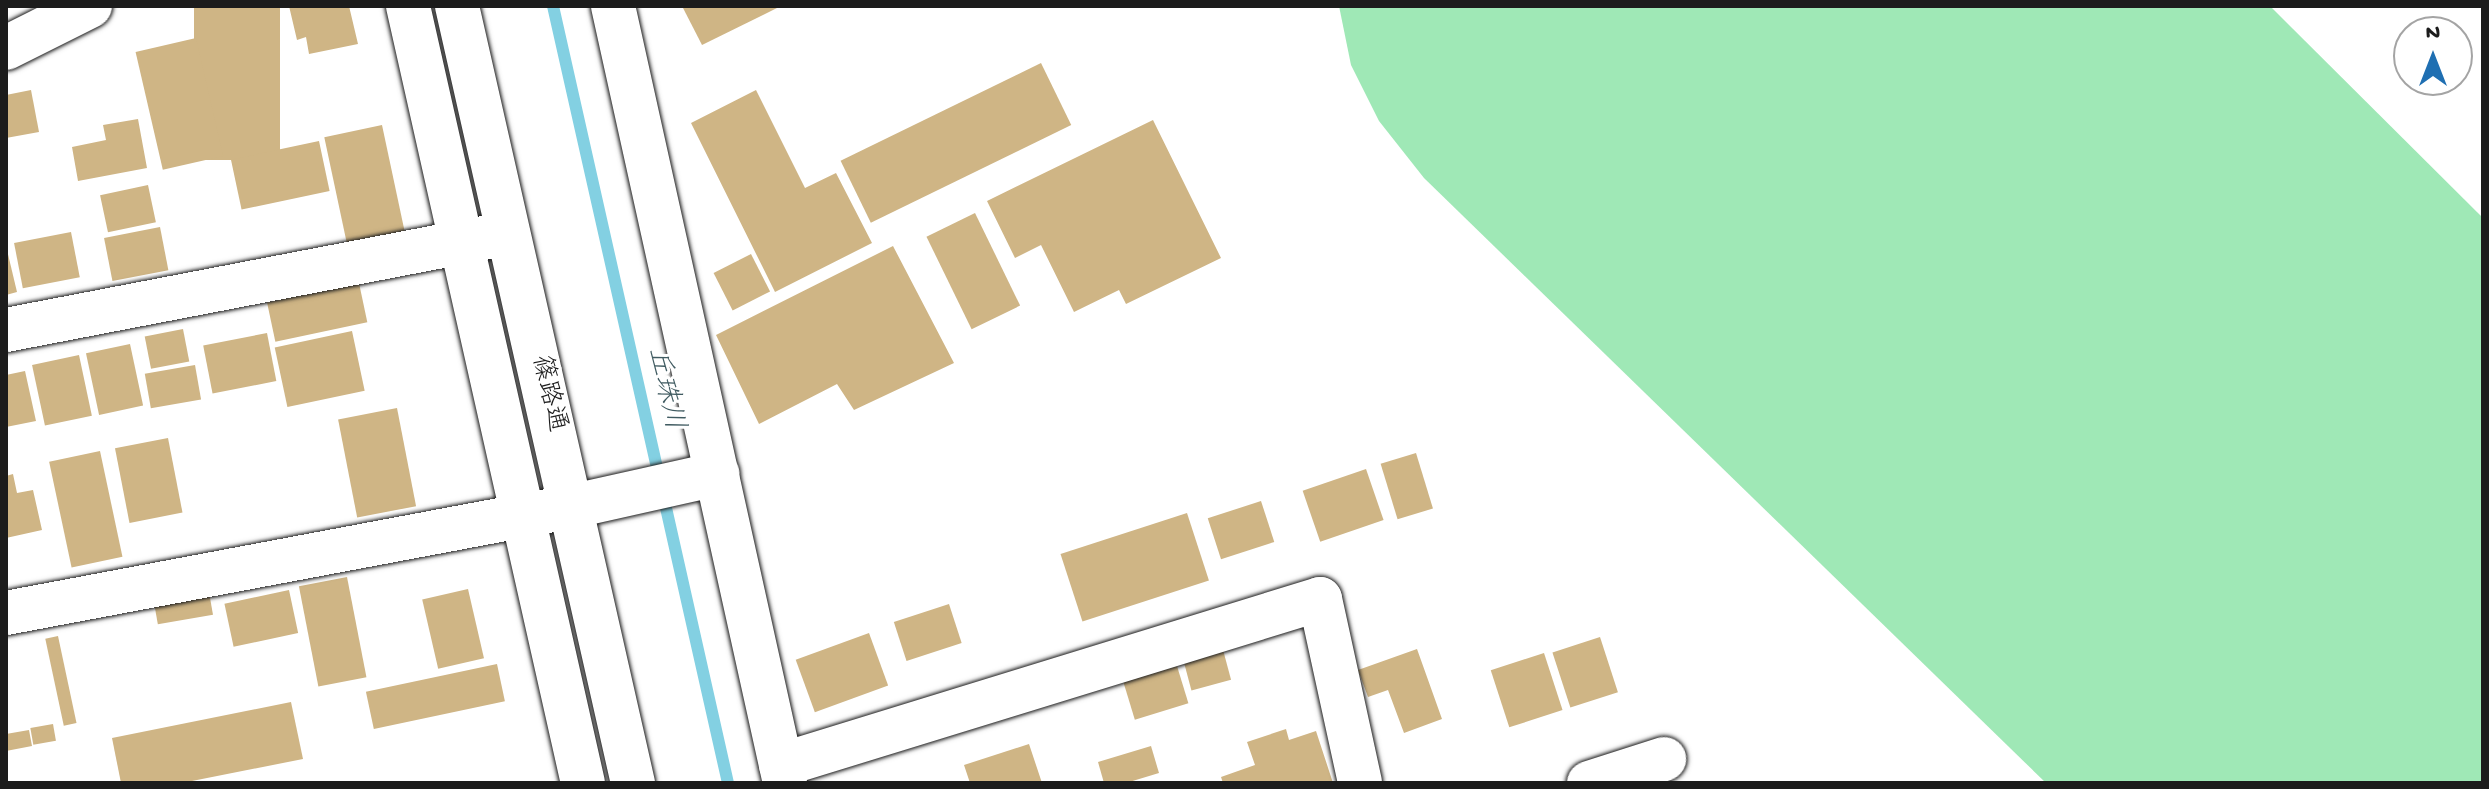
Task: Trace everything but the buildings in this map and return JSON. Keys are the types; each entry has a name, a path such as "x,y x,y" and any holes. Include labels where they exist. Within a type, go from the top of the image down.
{"street":[{"path":"7,43 90,6"},
{"name":"篠路通","path":"408,6 526,515 583,783"},
{"name":"篠路通","path":"457,6 574,506 633,783"},
{"path":"613,6 704,476 783,774 1320,599 1360,783"},
{"path":"6,330 509,234"},
{"path":"6,613 574,506 704,476"},
{"path":"1589,783 1664,759"}],"green space":[{"path":"1339,6 2270,6 2483,218 2483,783 2046,783 1424,178 1379,121 1351,65"}],"waterway":[{"name":"丘珠川","path":"553,6 728,783"}]}
